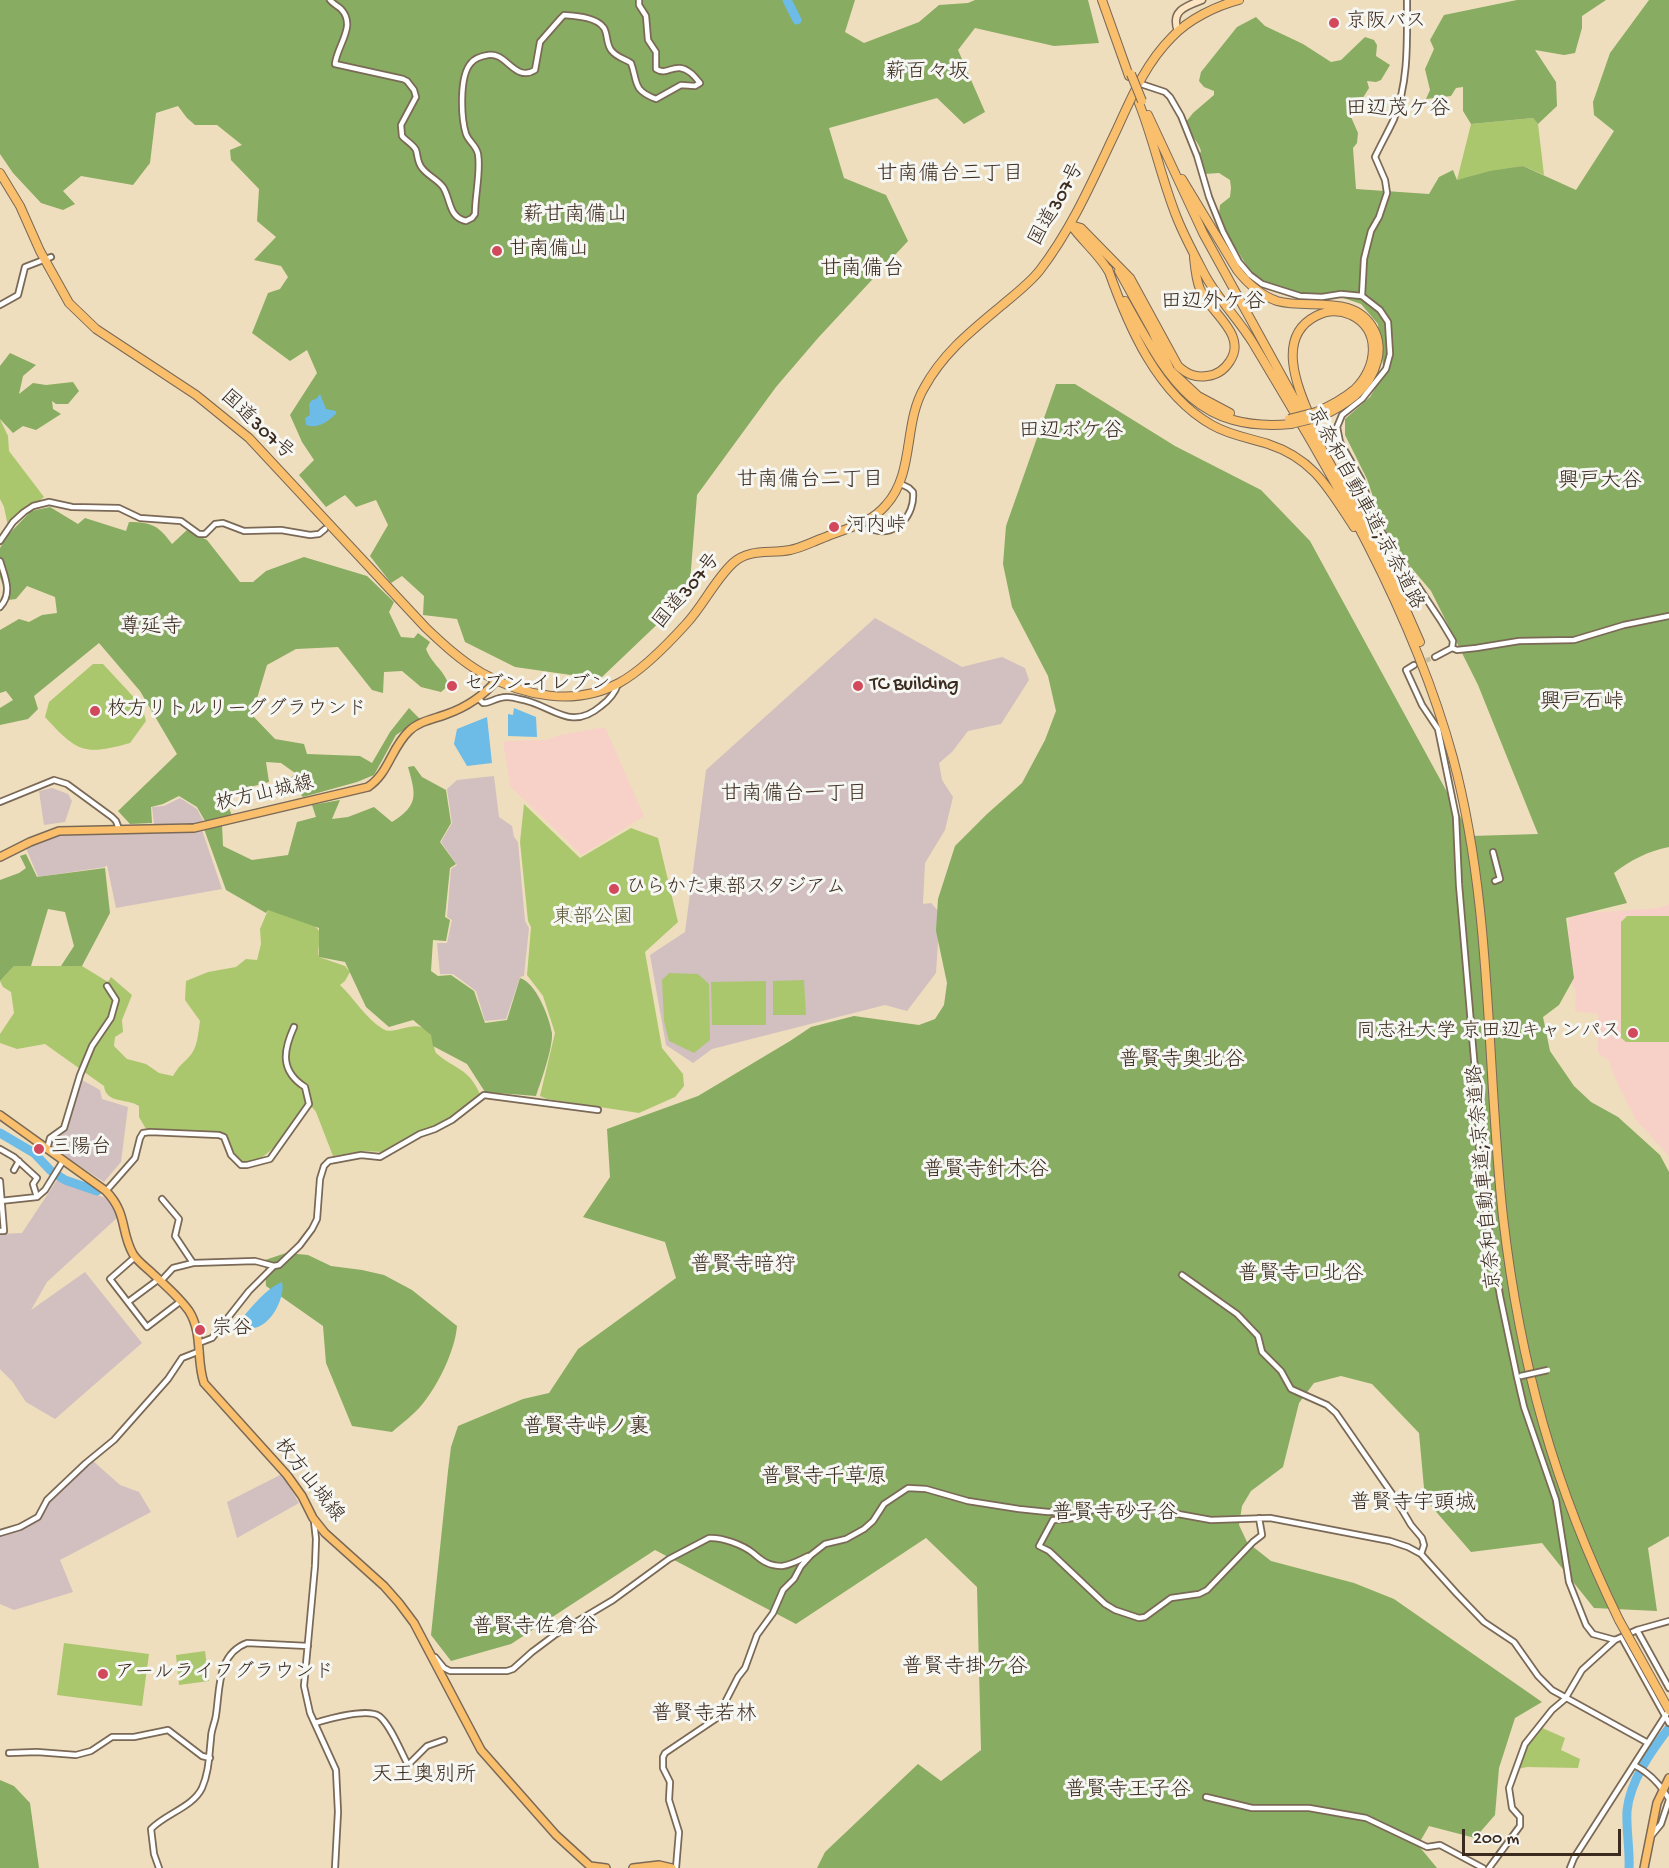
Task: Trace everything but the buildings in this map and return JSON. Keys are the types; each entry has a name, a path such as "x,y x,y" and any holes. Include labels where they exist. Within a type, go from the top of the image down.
{"highway":[{"name":"京奈和自動車道;京奈道路","path":"1104,0 1177,216 1192,249 1212,286 1246,331 1347,506 1382,571 1407,626 1436,702 1464,804 1480,911 1503,1213 1513,1291 1528,1370 1545,1435 1571,1513 1619,1620 1668,1718"},
{"name":"国道307号","path":"0,173 48,258 69,303 96,329 196,395 249,438 426,628 458,656 480,672 497,680 537,694 558,697 586,694 618,684 639,669 688,623 719,579 737,560 756,552 793,550 868,521 886,505 899,483 916,403 939,362 1038,272 1071,225 1138,83 1157,55 1178,31 1226,3 1239,0"},
{"name":"京奈和自動車道;京奈道路","path":"1140,102 1149,116 1203,233 1384,561 1425,657 1449,732 1467,803 1484,911 1500,1149 1514,1279 1524,1338 1545,1423 1591,1559"},
{"path":"1071,225 1108,269 1159,362 1184,392 1212,411 1232,420 1265,425 1290,422 1318,415 1352,398 1372,376 1379,353 1375,332 1364,317 1346,307 1278,301 1258,292 1248,283 1208,225 1175,169 1149,116"},
{"path":"1071,225 1081,228 1130,278 1178,366 1189,375 1207,376 1224,369 1230,362 1234,341 1228,326 1208,303 1199,288 1192,249"},
{"path":"1111,260 1153,332 1170,370 1187,388 1208,403 1234,415 1257,420 1290,422"},
{"path":"1108,269 1118,298 1141,345 1172,392 1197,416 1213,426 1276,447 1300,458 1324,483 1382,571"},
{"path":"1318,415 1365,378 1373,359 1374,344 1368,330 1358,319 1344,313 1324,312 1311,318 1302,327 1294,342 1293,364 1300,394 1344,477 1384,561"}],"main road":[{"name":"枚方山城線","path":"0,858 30,842 58,831 194,828 368,787 378,780 390,762 401,738 411,729 421,722 468,706 497,680"},
{"name":"枚方山城線","path":"0,1115 106,1191 115,1201 121,1211 135,1257 181,1301 190,1313 198,1330 200,1371 204,1383 287,1475 325,1533 384,1586 399,1603 414,1623 481,1750 562,1841 590,1866 606,1868"},
{"path":"1644,1868 1655,1812 1669,1778"},
{"path":"633,1868 659,1865 674,1868"}],"street":[{"path":"330,0 341,9 347,19 348,27 336,54 335,64 403,79 410,85 416,97 401,125 402,136 415,147 423,169 445,189 453,213 466,221 475,214 478,164 477,149 467,137 464,123 464,83 469,65 473,61 494,54 512,69 525,74 531,73 535,70 540,42 564,15 599,22 604,28 610,50 617,57 631,63 634,83 651,97 656,99 681,85 695,86 700,83 688,71 680,68 663,72 656,69 656,52 648,40 646,16 639,5 639,0"},
{"path":"1178,31 1175,24 1176,16 1183,8 1202,0"},
{"path":"1362,296 1364,259 1371,231 1379,218 1387,193 1385,180 1375,157 1394,118 1406,67 1407,0"},
{"path":"1138,83 1165,92 1170,97 1197,156 1209,197 1223,232 1239,262 1250,274 1262,284 1300,296 1322,297 1341,294 1362,296 1380,310 1388,322 1390,354 1386,369 1362,399 1342,415 1337,427 1340,442 1361,479 1378,526 1442,621 1453,641 1452,648"},
{"path":"0,305 18,295 25,267 48,258"},
{"path":"868,521 874,530 879,532 892,530 904,520 912,503 913,492 899,483"},
{"path":"0,541 13,522 24,512 33,506 49,502 72,507 119,508 140,518 172,519 188,524 199,534 206,534 215,524 223,523 244,531 281,530 310,535 319,534 325,529"},
{"path":"0,561 7,584 7,597 0,607"},
{"path":"1435,657 1452,648 1467,649 1518,641 1574,640 1669,616"},
{"path":"1414,665 1406,670 1422,705 1438,729 1456,817 1476,1058 1480,1177 1500,1296 1524,1407 1556,1500 1569,1582 1586,1625 1593,1634 1615,1640"},
{"path":"478,698 483,703 500,698 522,699 567,718 580,718 591,714 606,702 618,684"},
{"path":"0,802 54,780 68,784 112,817 119,830"},
{"path":"1493,852 1500,879 1495,881"},
{"path":"47,1149 50,1138 64,1128 73,1092 88,1055 111,1018 117,1000 107,986"},
{"path":"106,1191 135,1158 143,1133 219,1135 224,1137 231,1155 241,1165 270,1159 309,1104 305,1087 296,1080 285,1060 286,1049 294,1027"},
{"path":"0,1533 20,1527 39,1517 47,1500 114,1440 168,1379 183,1358 212,1338 249,1291 274,1266 279,1265 300,1245 317,1219 320,1179 324,1166 329,1161 362,1155 380,1157 420,1134 452,1120 484,1095 598,1110"},
{"path":"1,1151 19,1161 37,1178 33,1184 37,1197"},
{"path":"14,1170 19,1161"},
{"path":"1,1201 37,1197 45,1190 63,1161"},
{"path":"0,1181 4,1231 0,1231"},
{"path":"162,1199 179,1219 175,1236 193,1263"},
{"path":"135,1257 110,1279 147,1327 181,1301"},
{"path":"128,1302 173,1268 193,1263 255,1261 274,1266"},
{"path":"1182,1275 1237,1314 1258,1336 1262,1352 1281,1371 1291,1389 1327,1405 1336,1413 1422,1538 1424,1545 1421,1554"},
{"path":"1519,1376 1548,1370"},
{"path":"432,1657 435,1657 444,1668 450,1671 507,1671 513,1669 556,1634 613,1600 669,1559 709,1538 727,1541 752,1552 761,1561 773,1566 784,1566 810,1555 825,1544 846,1539 864,1529 873,1521 884,1504 908,1488 926,1489 968,1501 1048,1512 1145,1508 1211,1520 1283,1519 1390,1541 1408,1547 1421,1554 1484,1622 1514,1642 1538,1676 1552,1690 1648,1743"},
{"path":"1090,1510 1082,1517 1053,1520 1039,1546 1049,1551 1105,1604 1120,1613 1139,1618 1145,1617 1171,1598 1192,1596 1207,1590 1262,1535 1259,1518"},
{"path":"314,1518 315,1566 304,1686 306,1701 336,1770 338,1812 335,1868"},
{"path":"674,1868 679,1832 669,1800 670,1782 663,1768 663,1757 669,1749 717,1718 723,1710 725,1702 745,1668 757,1635 773,1613 783,1590 794,1579 810,1555"},
{"path":"1489,1868 1520,1826 1520,1817 1512,1808 1509,1788 1525,1744 1552,1710 1565,1699 1582,1670 1615,1640 1637,1630 1669,1621"},
{"path":"1637,1630 1669,1688"},
{"path":"1570,1868 1574,1858 1648,1743 1668,1718 1622,1638"},
{"path":"159,1868 154,1854 151,1829 194,1798 200,1791 207,1775 210,1758 221,1672 233,1651 247,1643 308,1646"},
{"path":"315,1723 342,1715 377,1714 384,1721 408,1765 427,1746 444,1740"},
{"path":"9,1753 37,1752 76,1755 91,1750 112,1737 134,1737 168,1730 202,1756 210,1758"},
{"path":"1634,1765 1647,1772 1669,1799 1661,1824 1651,1837"},
{"path":"1206,1797 1252,1808 1309,1808 1366,1818 1427,1847 1440,1845 1483,1868"}],"shaded area":[{"path":"875,618 962,667 1002,657 1025,668 1029,680 1001,724 968,731 952,752 939,763 942,780 953,797 945,830 925,863 923,904 931,903 940,913 936,973 907,1011 885,1005 712,1049 693,1063 666,1045 650,955 685,932 706,770"},
{"path":"605,727 644,816 582,855 510,786 503,741 548,740 559,735"},
{"path":"494,776 499,817 512,826 514,837 518,842 525,921 529,928 524,976 520,977 506,1019 485,1021 476,991 453,974 440,974 437,943 447,943 452,920 447,917 451,869 457,865 441,842 452,823 447,789 457,780"},
{"path":"52,788 68,794 72,801 65,822 44,825 39,791"},
{"path":"180,798 197,809 205,824 154,824 152,807 164,806"},
{"path":"202,830 222,889 116,908 107,865 38,877 26,848 46,838 73,832"},
{"name":"同志社大学 京田辺キャンパス","path":"1669,904 1669,1156 1636,1120 1609,1061 1598,1053 1598,1014 1575,1011 1576,990 1567,977 1569,914 1659,908"},
{"path":"82,1080 100,1090 102,1099 128,1107 121,1162 104,1182 51,1147 52,1139 65,1127"},
{"path":"57,1180 111,1200 118,1217 47,1282 31,1310 85,1272 142,1343 55,1419 26,1402 12,1381 0,1369 0,1234 22,1233"},
{"path":"93,1461 120,1485 139,1492 151,1512 60,1560 73,1592 14,1610 0,1604 0,1533 42,1517 41,1514 49,1501"},
{"path":"282,1474 299,1503 237,1538 227,1502"}],"green space":[{"path":"0,0 855,0 845,32 864,43 919,22 939,5 968,3 975,0 1088,0 1099,43 1054,46 975,28 958,50 985,112 964,124 937,98 829,128 844,178 886,195 908,241 776,387 697,495 689,594 602,677 515,667 465,642 457,619 423,615 424,596 402,576 391,583 370,556 388,525 376,500 356,507 345,495 326,507 299,475 314,460 302,442 290,415 317,373 307,350 290,361 252,333 268,293 280,289 288,277 281,266 254,260 276,237 257,221 259,189 231,160 230,150 242,145 217,125 195,125 178,106 156,113 150,163 133,185 81,176 63,191 75,204 63,210 41,203 13,173 0,154"},
{"path":"1517,0 1606,0 1582,16 1582,28 1575,53 1564,55 1535,50 1556,82 1557,106 1538,124 1533,118 1471,124 1463,111 1463,87 1456,88 1451,96 1426,99 1430,90 1425,69 1434,49 1430,40 1444,15"},
{"path":"1649,0 1669,0 1669,847 1640,857 1614,873 1627,903 1566,918 1574,978 1559,1005 1543,1017 1550,1051 1574,1086 1591,1102 1618,1117 1660,1155 1669,1172 1669,1536 1648,1548 1657,1611 1594,1608 1542,1543 1471,1552 1425,1499 1419,1433 1372,1384 1341,1376 1314,1383 1299,1403 1283,1467 1251,1491 1242,1506 1239,1525 1247,1542 1271,1561 1354,1583 1394,1599 1542,1702 1515,1718 1499,1768 1495,1815 1475,1838 1429,1826 1418,1845 1437,1868 817,1868 825,1852 918,1764 941,1781 981,1750 977,1587 926,1538 796,1624 655,1550 511,1644 451,1661 431,1635 451,1447 458,1426 523,1399 549,1393 578,1349 676,1278 665,1242 583,1217 610,1177 607,1129 698,1096 811,1027 854,1016 919,1025 935,1019 944,1005 947,983 936,931 938,899 955,846 1022,783 1045,740 1056,711 1048,676 1012,607 1003,564 1006,526 1056,384 1075,384 1175,446 1261,490 1310,541 1471,836 1538,834 1478,685 1431,591 1409,565 1383,526 1367,479 1345,435 1345,419 1370,397 1384,374 1378,324 1361,304 1338,296 1292,293 1272,286 1252,274 1227,234 1219,214 1220,205 1230,197 1230,180 1219,173 1204,174 1197,160 1201,151 1186,122 1214,95 1214,91 1204,87 1199,81 1201,72 1237,27 1256,17 1265,26 1303,44 1331,62 1341,60 1365,37 1374,40 1377,45 1376,56 1390,65 1381,80 1367,81 1369,88 1351,117 1358,133 1357,143 1353,148 1356,189 1429,194 1439,177 1453,170 1457,180 1490,171 1523,166 1576,190 1614,131 1594,115 1593,102 1610,53"},
{"path":"1533,118 1538,124 1544,175 1523,166 1457,180 1471,124"},
{"path":"10,353 36,365 23,376 19,394 33,383 46,385 73,382 79,391 68,404 56,404 52,401 53,409 61,414 36,430 23,426 13,433 0,419 0,366"},
{"path":"0,419 8,436 9,451 44,497 8,526 0,499"},
{"path":"50,507 78,524 85,518 126,531 129,522 149,524 159,529 172,544 187,530 207,540 240,582 253,582 266,571 304,557 367,576 394,602 389,612 401,637 414,638 418,633 430,642 426,649 449,685 441,692 421,687 402,671 384,672 383,693 372,690 338,647 296,649 267,665 252,715 275,739 304,744 307,754 360,756 372,763 390,732 409,708 420,719 396,735 374,775 303,797 289,781 295,773 281,763 266,762 269,782 224,794 232,816 205,821 197,807 179,796 151,807 152,823 130,824 118,811 177,754 140,691 99,643 34,696 38,709 28,719 0,725 0,708 13,700 6,691 0,693 0,630 19,619 29,622 42,615 57,613 55,597 27,586 16,599 8,600 0,577 0,548 8,535 31,511"},
{"name":"枚方リトルリーググラウンド","path":"93,664 103,664 142,706 146,721 130,743 102,749 82,748 65,738 45,717 49,702"},
{"path":"414,766 422,777 446,790 451,823 440,842 456,864 450,868 445,917 450,920 446,941 433,940 431,971 438,976 451,975 474,991 485,1023 507,1020 520,978 531,986 545,1009 552,1033 549,1056 536,1096 485,1092 467,1064 433,1046 431,1035 413,1020 389,1027 366,1007 345,962 319,957 319,928 268,910 266,913 226,890 204,829 222,825 223,846 252,860 288,855 297,822 316,817 312,805 340,800 332,819 348,817 374,807 392,822 401,816 411,805 413,799 413,785 408,767"},
{"name":"東部公園","path":"524,804 580,858 631,828 658,838 678,922 645,952 662,1048 683,1074 684,1086 675,1097 639,1113 540,1096 555,1033 543,996 527,975 531,927 528,921 520,842"},
{"path":"26,854 37,877 105,868 110,913 82,966 61,966 74,946 65,912 48,909 31,966 14,966 0,981 0,880 26,868 20,856"},
{"path":"268,910 297,918 317,928 320,933 319,957 345,966 350,972 340,985 371,1020 388,1031 413,1026 425,1029 432,1037 436,1053 466,1074 480,1094 451,1117 383,1152 363,1151 333,1156 316,1112 305,1105 276,1145 256,1161 247,1162 238,1158 226,1137 220,1132 146,1129 139,1117 139,1106 109,1096 104,1086 45,1044 17,1049 0,1043 0,1034 14,1013 11,992 3,987 0,981 14,966 82,966 108,982 111,977 132,995 122,1020 123,1032 115,1037 114,1046 127,1059 146,1064 159,1073 173,1076 194,1050 200,1021 185,1000 186,981 208,972 236,967 246,959 257,960 261,944 260,929"},
{"path":"1627,916 1669,916 1669,1042 1626,1042 1621,1038 1621,922"},
{"path":"669,973 698,974 709,984 710,1040 694,1053 669,1041 664,1021 662,980"},
{"path":"804,980 806,1015 773,1015 773,981"},
{"path":"766,981 766,1025 712,1025 711,982"},
{"path":"286,1253 308,1255 331,1266 384,1275 412,1290 457,1326 449,1358 433,1390 417,1410 392,1432 352,1426 326,1363 323,1326 266,1286 265,1260"},
{"name":"アールライフグラウンド","path":"64,1643 149,1654 142,1706 57,1695"},
{"path":"205,1651 209,1681 179,1685 176,1655"},
{"path":"1540,1727 1565,1738 1561,1750 1580,1759 1578,1768 1527,1767 1518,1769 1526,1746"},
{"path":"0,1780 14,1786 30,1803 39,1868 0,1868"}],"water":[{"path":"320,394 326,409 336,411 336,414 318,425 306,425 305,418 310,415 309,404"},
{"path":"514,708 536,717 537,737 508,736 508,714 513,715"},
{"path":"487,717 492,763 467,766 454,744 457,729"},
{"path":"282,1282 282,1296 275,1311 265,1323 251,1328 242,1324 240,1320 260,1298"}],"waterway":[{"path":"787,0 797,20"},
{"path":"0,1133 34,1153 51,1171 65,1180 97,1191"},
{"path":"1629,1868 1627,1811 1632,1789 1642,1767 1669,1728"}],"tunnel":[{"path":"1414,665 1435,657"}],"place":[{"name":"京阪バス","path":"1334,23"},
{"name":"甘南備山","path":"497,251"},
{"name":"河内峠","path":"834,527"},
{"name":"セブン-イレブン","path":"452,686"},
{"name":"TC Building","path":"858,686"},
{"name":"枚方リトルリーググラウンド","path":"95,711"},
{"name":"ひらかた東部スタジアム","path":"614,889"},
{"name":"同志社大学 京田辺キャンパス","path":"1633,1033"},
{"name":"三陽台","path":"39,1149"},
{"name":"宗谷","path":"200,1330"},
{"name":"アールライフグラウンド","path":"103,1674"}],"district":[{"name":"薪百々坂","path":"927,74"},
{"name":"田辺茂ケ谷","path":"1398,111"},
{"name":"甘南備台三丁目","path":"950,176"},
{"name":"薪甘南備山","path":"575,217"},
{"name":"甘南備台","path":"862,271"},
{"name":"田辺外ケ谷","path":"1213,304"},
{"name":"田辺ボケ谷","path":"1071,433"},
{"name":"甘南備台二丁目","path":"810,482"},
{"name":"興戸大谷","path":"1600,483"},
{"name":"尊延寺","path":"151,629"},
{"name":"興戸石峠","path":"1582,704"},
{"name":"甘南備台一丁目","path":"794,796"},
{"name":"普賢寺奥北谷","path":"1182,1062"},
{"name":"普賢寺針木谷","path":"986,1172"},
{"name":"普賢寺暗狩","path":"743,1267"},
{"name":"普賢寺口北谷","path":"1301,1276"},
{"name":"普賢寺峠ノ裏","path":"586,1429"},
{"name":"普賢寺千草原","path":"824,1479"},
{"name":"普賢寺宇頭城","path":"1413,1505"},
{"name":"普賢寺砂子谷","path":"1115,1515"},
{"name":"普賢寺佐倉谷","path":"535,1629"},
{"name":"普賢寺掛ケ谷","path":"965,1669"},
{"name":"普賢寺若林","path":"704,1716"},
{"name":"天王奥別所","path":"424,1777"},
{"name":"普賢寺王子谷","path":"1128,1792"}]}
